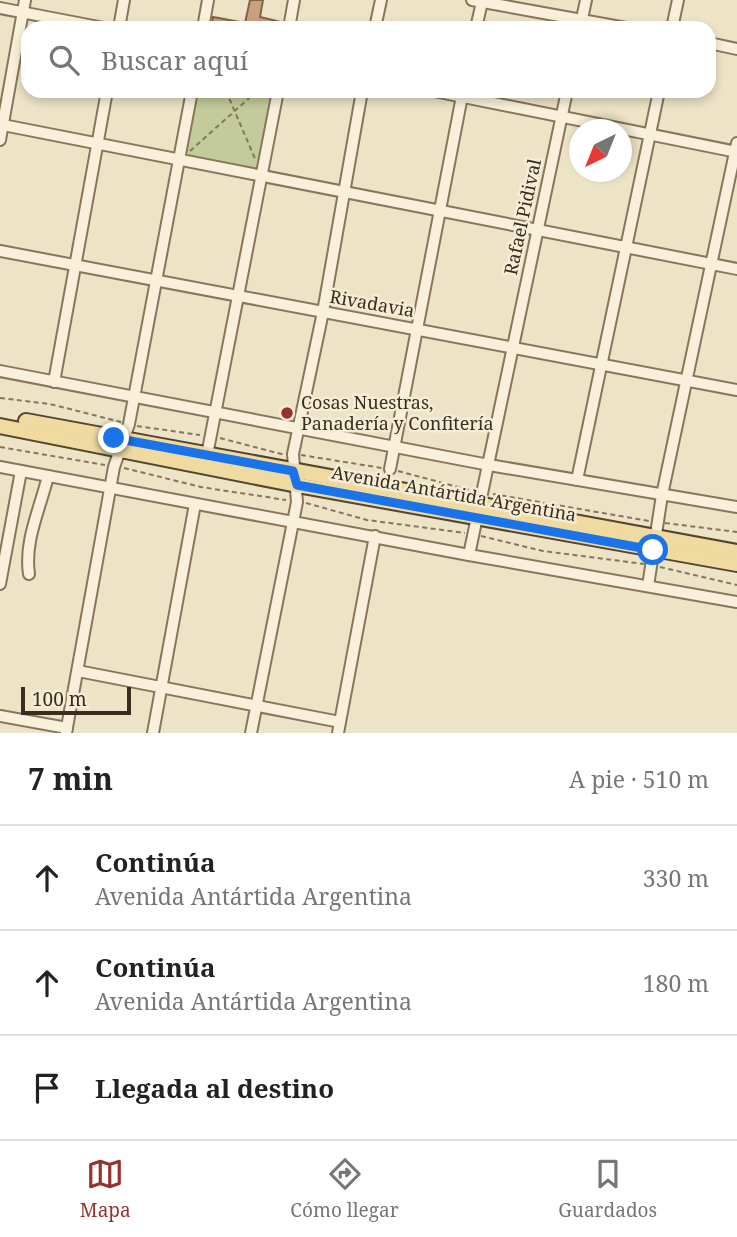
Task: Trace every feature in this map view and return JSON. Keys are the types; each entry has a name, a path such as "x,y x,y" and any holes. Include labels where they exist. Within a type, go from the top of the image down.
{"main road":[{"name":"Avenida Antártida Argentina","path":"0,417 123,445 295,478 480,506 737,564"},
{"name":"Avenida Antártida Argentina","path":"0,426 207,455 295,478"},
{"name":"Avenida Antártida Argentina","path":"654,544 737,552"}],"street":[{"path":"22,21 25,0"},
{"path":"120,21 124,0"},
{"path":"204,21 208,0"},
{"path":"290,21 294,0"},
{"path":"377,21 382,0"},
{"path":"582,21 586,0"},
{"path":"674,21 678,0"},
{"path":"477,21 477,1 567,21"},
{"path":"0,9 66,21"},
{"path":"0,140 21,24"},
{"path":"716,44 737,49"},
{"path":"54,382 106,98"},
{"path":"0,716 67,731 110,489 134,397 191,98"},
{"path":"207,455 240,297 277,98"},
{"path":"251,733 297,502 293,454 323,312 361,98"},
{"path":"390,469 462,98"},
{"path":"479,98 561,118 736,149 662,495 648,586"},
{"name":"Rafael Pidival","path":"469,555 565,98"},
{"path":"577,480 658,98"},
{"path":"3,125 737,269"},
{"name":"Rivadavia","path":"0,251 737,390"},
{"path":"0,371 489,466 737,507"},
{"path":"0,467 737,602"},
{"path":"0,584 3,545 21,471"},
{"path":"29,575 26,557 29,539 37,522 48,476"},
{"path":"153,733 195,504"},
{"path":"78,671 256,705 339,728 375,536"}],"path":[{"path":"229,98 262,174"},
{"path":"181,159 250,98"},
{"path":"0,398 50,404 124,423"},
{"path":"137,426 211,437 274,453 390,469 480,506 508,495 657,522 737,532"},
{"path":"0,447 110,467"},
{"path":"120,468 201,487 297,502 367,520 473,534 543,551 651,565 737,585"}],"green space":[{"path":"197,98 272,98 259,165 254,169 191,157 186,151"}],"building":[{"path":"250,0 263,0 260,17 277,21 245,21"},
{"path":"213,17 234,21 212,21"}],"place":[{"name":"Cosas Nuestras, Panadería y Confitería","path":"287,413"}],"route":[{"path":"114,438 293,471 297,485 653,550"}]}
